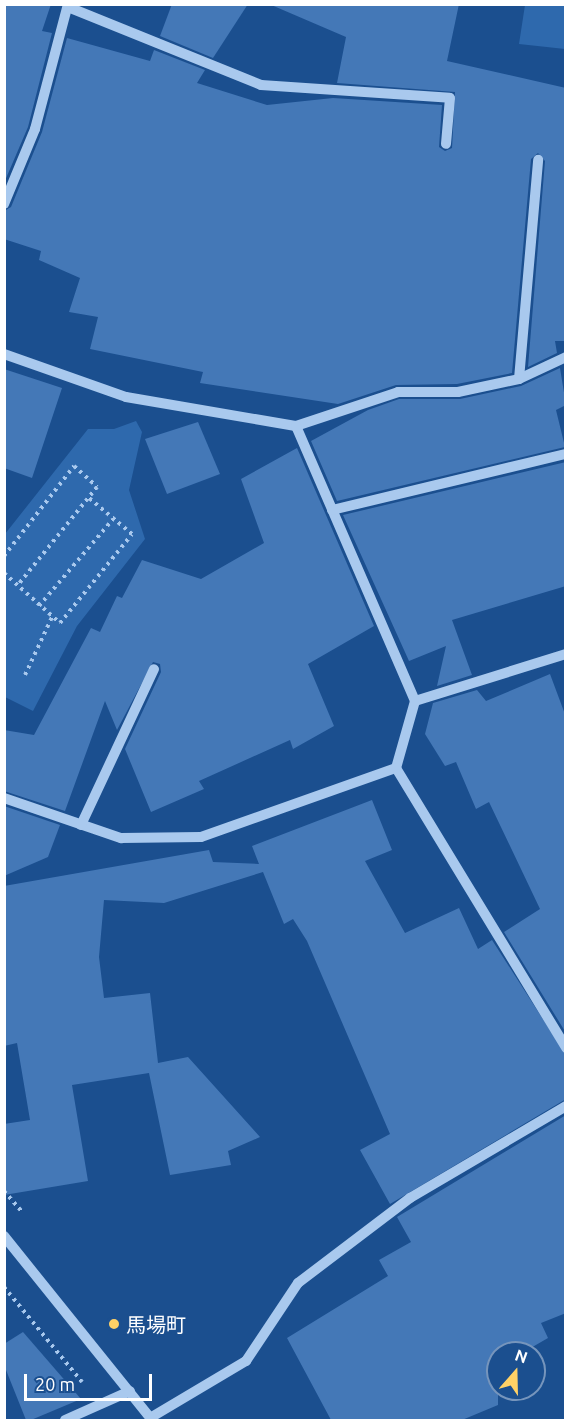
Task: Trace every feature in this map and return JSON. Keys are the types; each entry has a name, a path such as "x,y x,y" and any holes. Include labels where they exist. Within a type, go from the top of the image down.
{"street":[{"path":"4,204 35,129 68,6 261,85 450,98 446,144"},
{"path":"519,379 538,160"},
{"path":"4,354 126,397 296,426 398,392 458,392 519,379 566,357"},
{"path":"296,426 414,701 396,768 566,1048"},
{"path":"332,510 566,454"},
{"path":"414,701 566,654"},
{"path":"81,825 154,669"},
{"path":"4,798 121,838 201,837 396,768"},
{"path":"4,1236 151,1419 246,1361 298,1282 410,1198 566,1106"},
{"path":"65,1420 130,1391"}],"path":[{"path":"4,556 74,466 97,488 18,585"},
{"path":"4,573 60,623 132,534 89,498"},
{"path":"39,606 113,519"},
{"path":"25,675 52,617"},
{"path":"4,1287 100,1405"}],"shaded area":[{"path":"525,5 565,5 565,49 519,44"},
{"path":"136,421 142,432 129,490 145,539 77,626 33,711 5,697 5,534 88,429 114,429"}],"building":[{"path":"4,4 51,4 42,31 52,33 28,127 4,183"},
{"path":"172,4 248,4 213,58 160,36"},
{"path":"269,4 459,4 447,61 566,88 566,341 555,341 557,353 528,367 545,161 538,153 531,159 512,373 457,384 396,385 338,404 200,383 203,372 90,349 98,317 69,312 80,278 39,260 41,251 4,239 4,211 11,207 42,132 67,38 150,61 154,50 205,70 197,83 267,105 333,98 442,105 439,147 445,151 452,148 455,92 337,83 346,37"},
{"path":"560,368 566,405 556,410 565,447 337,501 311,441 368,410 399,399 460,399 521,386"},
{"path":"4,369 62,388 32,478 4,468"},
{"path":"198,422 220,474 167,494 145,439"},
{"path":"297,448 374,626 308,664 334,726 293,749 290,740 199,781 204,789 151,812 125,749 161,672 160,664 153,662 117,730 105,701 65,811 4,791 4,730 34,735 91,628 100,632 117,596 122,598 142,560 201,579 264,543 241,479"},
{"path":"566,462 566,586 452,620 472,675 437,686 446,646 409,661 343,515"},
{"path":"550,674 566,717 566,1033 504,932 540,909 489,802 476,809 456,762 445,766 425,734 433,703 477,690 486,701"},
{"path":"372,800 392,850 365,861 405,933 459,908 478,949 492,940 566,1055 566,1099 390,1204 360,1150 390,1134 307,941 293,919 284,924 263,872 164,903 104,900 99,957 104,998 150,993 158,1063 188,1057 260,1137 228,1151 231,1165 170,1175 149,1073 72,1085 88,1181 4,1195 4,1124 30,1120 17,1043 4,1046 4,886 209,850 213,862 259,864 252,846"},
{"path":"4,806 60,825 48,857 4,876"},
{"path":"566,1115 566,1313 541,1323 548,1338 543,1341 486,1341 486,1401 498,1401 498,1405 462,1420 331,1420 287,1338 388,1276 379,1260 411,1242 397,1217"},
{"path":"23,1332 81,1399 26,1420 4,1365 4,1344"}],"place":[{"name":"馬場町","path":"114,1324"}]}
